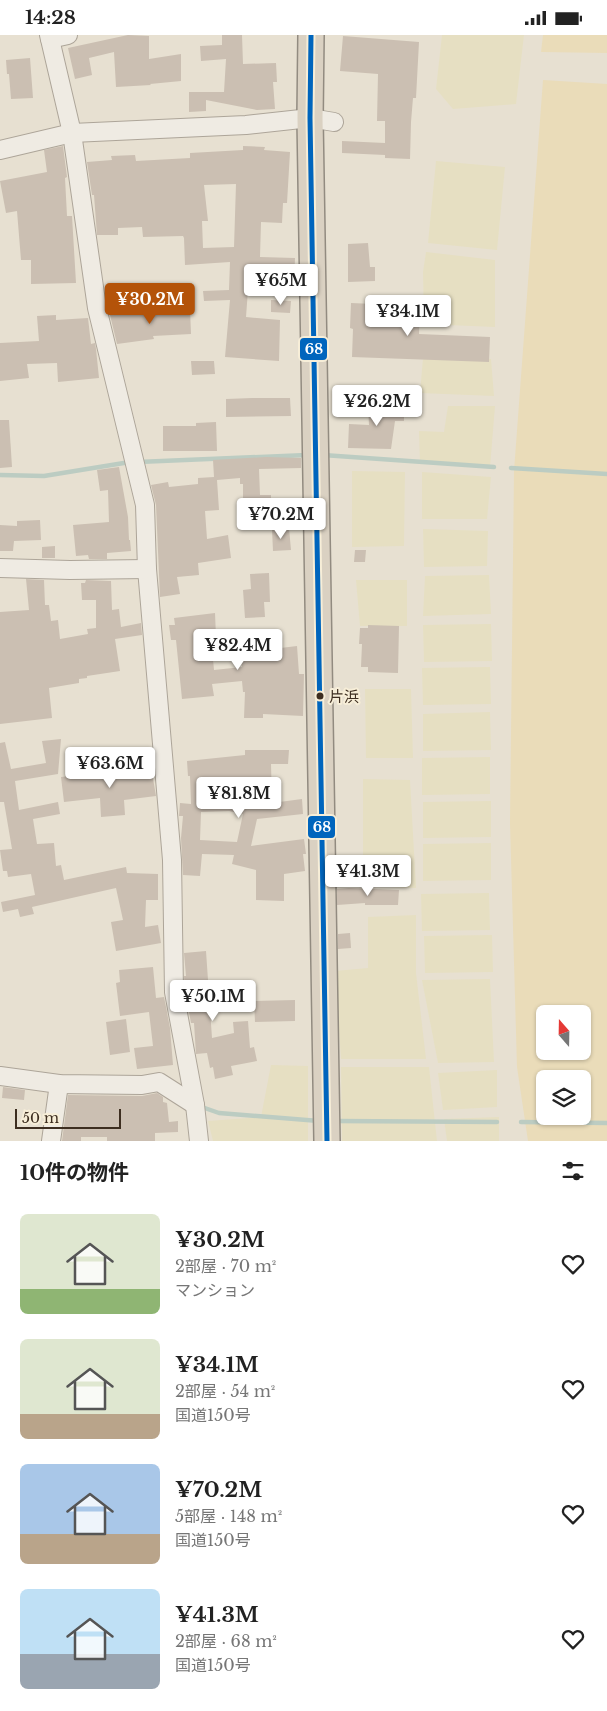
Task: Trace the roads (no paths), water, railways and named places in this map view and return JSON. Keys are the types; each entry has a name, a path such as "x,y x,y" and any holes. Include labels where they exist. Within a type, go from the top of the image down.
{"highway":[{"path":"311,35 310,118 328,1141"}],"street":[{"path":"68,35 49,37 72,133 97,308 146,505 147,569 172,860 174,992 195,1105 199,1141"},
{"path":"0,150 72,133 246,125 310,118 334,122"},
{"path":"0,568 70,570 147,569"},
{"path":"0,1075 59,1084 142,1085 159,1082 195,1105"},
{"path":"51,1141 59,1084"}],"waterway":[{"path":"138,462 307,455"},
{"path":"323,455 494,467"},
{"path":"0,475 44,476 130,462"},
{"path":"511,468 607,474"},
{"path":"199,1106 219,1113 319,1121"},
{"path":"335,1121 497,1122"},
{"path":"521,1122 607,1123"}],"place":[{"name":"片浜","path":"320,696"}]}
